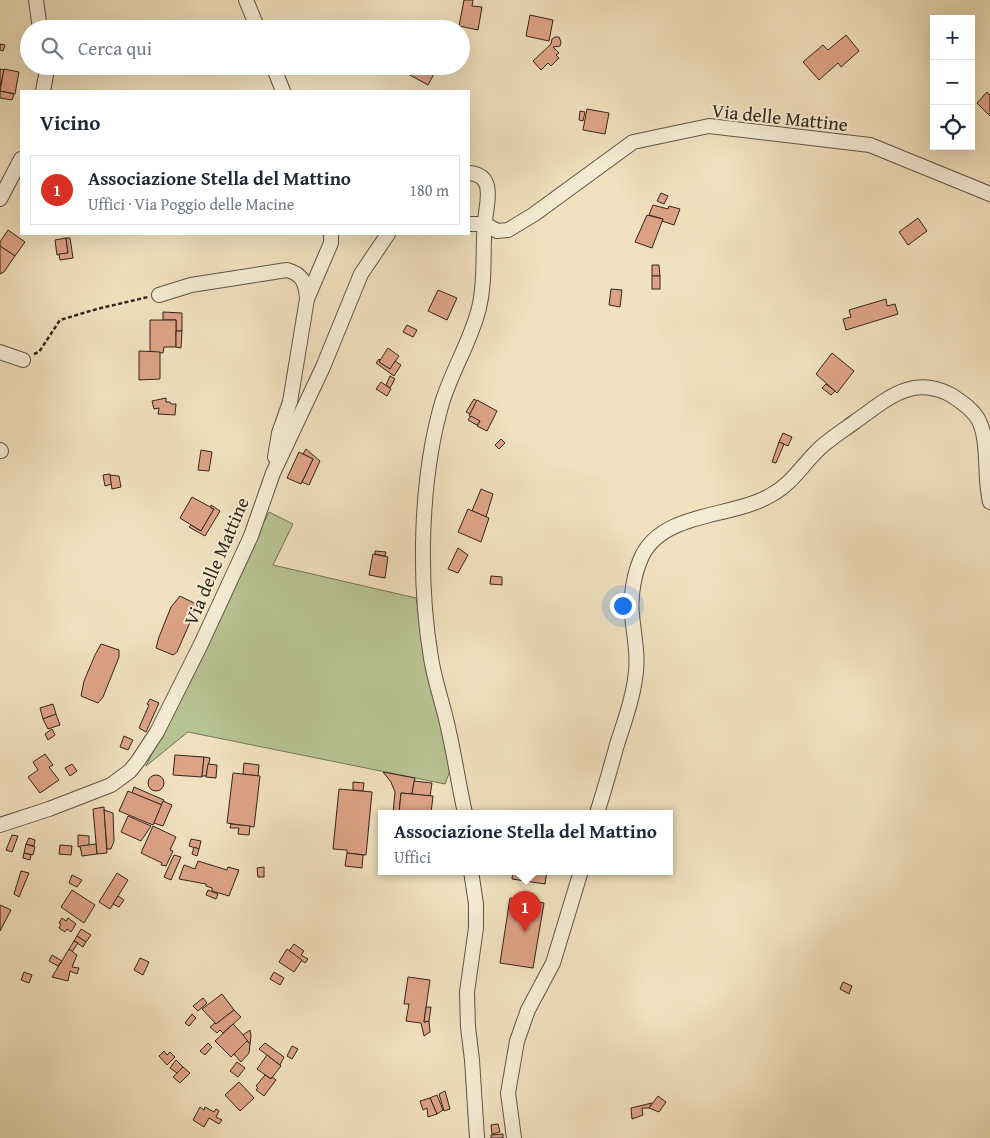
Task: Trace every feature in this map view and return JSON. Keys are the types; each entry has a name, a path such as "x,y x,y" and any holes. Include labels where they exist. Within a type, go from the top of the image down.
{"street":[{"path":"36,0 39,20"},
{"path":"246,0 254,20"},
{"path":"43,90 46,75"},
{"path":"277,75 284,90"},
{"name":"Via delle Mattine","path":"470,224 485,222 497,231 508,230 533,215 633,142 709,126 870,145 990,194"},
{"path":"0,199 20,161"},
{"path":"464,810 449,731 431,660 423,593 423,546 431,458 442,405 450,380 470,337 482,292 485,222 489,193 488,186 479,176 470,173"},
{"path":"273,473 279,433 290,402 308,299 331,243 331,235"},
{"name":"Via delle Mattine","path":"0,825 48,810 111,785 130,771 138,762 157,732 201,644 251,536 273,473 323,367 361,274 387,235"},
{"path":"159,294 191,285 287,270 302,277 308,299"},
{"path":"0,352 23,360"},
{"path":"599,810 629,708 636,677 636,637 631,607 634,586 642,557 649,545 660,534 681,524 754,504 771,496 783,488 828,441 894,394 909,388 921,387 946,393 958,399 976,415 983,438 990,502"},
{"path":"472,875 476,904 476,928 467,992 477,1138"},
{"path":"514,1138 508,1093 517,1041 528,1010 553,963 580,875"}],"path":[{"path":"23,360 39,352 60,320 159,294"}],"green space":[{"path":"269,512 293,524 273,565 416,598 451,768 445,784 188,732 146,766"}],"building":[{"path":"464,0 473,0 472,6 482,7 478,30 470,28 470,20 460,20"},
{"path":"530,15 553,20 549,41 526,36"},
{"path":"846,35 859,51 841,67 838,63 819,80 803,62 823,45 828,50"},
{"path":"559,37 561,42 560,46 553,47 559,53 556,55 559,58 551,66 548,63 541,70 533,61 551,44 552,39"},
{"path":"0,44 5,45 3,51 0,50"},
{"path":"0,69 4,70 0,87"},
{"path":"4,69 19,72 15,94 0,91"},
{"path":"410,75 433,75 428,85"},
{"path":"0,91 14,94 12,100 0,98"},
{"path":"987,92 990,94 990,116 977,103"},
{"path":"587,109 609,113 605,134 583,130"},
{"path":"580,111 585,112 583,121 579,120"},
{"path":"661,193 668,196 664,204 657,201"},
{"path":"653,205 668,209 669,206 680,209 674,225 649,215"},
{"path":"647,215 663,219 652,248 635,242"},
{"path":"918,218 927,231 908,245 899,232"},
{"path":"8,230 25,242 15,256 0,246 0,242"},
{"path":"66,238 68,253 57,255 55,240"},
{"path":"66,238 70,238 73,258 60,260 59,254 68,253"},
{"path":"0,246 15,256 4,272 0,274"},
{"path":"652,265 659,265 660,276 652,276"},
{"path":"652,276 660,276 660,289 652,289"},
{"path":"611,289 622,290 620,307 609,305"},
{"path":"438,290 457,298 447,320 428,311"},
{"path":"886,299 887,306 895,304 898,314 846,330 843,319 851,317 849,310"},
{"path":"163,312 182,313 182,331 176,331 176,320 163,320"},
{"path":"150,320 176,320 176,347 164,347 163,353 150,352"},
{"path":"407,325 417,330 413,337 403,332"},
{"path":"176,331 182,331 181,348 176,347"},
{"path":"388,348 399,356 390,369 379,362"},
{"path":"139,351 160,352 160,379 139,380"},
{"path":"832,353 854,371 837,393 816,374"},
{"path":"379,359 379,362 390,369 395,361 401,365 394,376 376,363"},
{"path":"390,376 395,379 390,388 386,385"},
{"path":"381,382 391,389 387,396 376,389"},
{"path":"826,384 835,391 831,395 822,388"},
{"path":"166,398 166,402 176,404 175,415 158,414 159,408 154,409 152,401"},
{"path":"474,399 477,401 470,414 466,412"},
{"path":"477,400 497,411 487,431 477,426 480,421 469,416"},
{"path":"471,416 480,421 477,425 468,420"},
{"path":"783,433 792,437 788,446 779,442"},
{"path":"501,439 505,443 499,449 495,445"},
{"path":"779,442 784,444 776,463 772,462"},
{"path":"306,449 320,461 309,485 302,482 313,459 303,454"},
{"path":"201,450 212,452 209,471 198,470"},
{"path":"299,452 313,459 301,484 287,478"},
{"path":"110,474 112,484 105,486 103,475"},
{"path":"110,475 119,476 121,487 112,489"},
{"path":"481,489 493,494 486,517 472,511"},
{"path":"192,497 214,509 201,531 180,518"},
{"path":"211,505 220,511 205,536 189,527 191,525 201,531 214,509 211,508"},
{"path":"468,509 489,518 481,542 458,532"},
{"path":"458,548 468,555 458,573 448,569"},
{"path":"375,551 386,552 385,556 375,554"},
{"path":"373,554 388,557 385,578 369,575"},
{"path":"491,576 502,577 502,585 490,584"},
{"path":"180,596 196,604 195,611 177,652 173,655 156,648 171,607"},
{"path":"101,644 119,650 119,657 103,697 98,703 81,696 84,681"},
{"path":"150,699 159,703 146,732 139,728"},
{"path":"53,704 56,714 43,719 40,708"},
{"path":"56,714 60,725 48,729 43,719"},
{"path":"52,729 55,735 48,740 45,734"},
{"path":"124,736 133,740 128,750 120,747"},
{"path":"45,754 53,765 49,767 59,780 40,793 28,777 38,770 33,762"},
{"path":"175,755 204,757 202,777 173,775"},
{"path":"204,757 210,758 206,776 202,776"},
{"path":"244,763 259,765 258,776 243,774"},
{"path":"72,764 77,771 70,776 65,768"},
{"path":"208,764 217,765 216,778 206,777"},
{"path":"383,772 415,778 412,794 401,793 399,810 393,810 395,792 391,782"},
{"path":"233,773 260,776 254,827 227,823"},
{"path":"153,775 159,775 164,780 162,789 153,791 148,786 148,780"},
{"path":"414,781 432,783 430,796 412,794"},
{"path":"353,782 364,783 363,791 353,790"},
{"path":"134,787 164,800 162,805 132,793"},
{"path":"339,789 372,792 366,855 347,853 347,850 333,849"},
{"path":"128,791 162,805 153,825 119,811"},
{"path":"401,793 433,796 431,810 399,810"},
{"path":"163,801 172,805 163,826 154,823"},
{"path":"104,807 107,853 97,854 93,809"},
{"path":"104,810 113,813 114,841 111,849 107,849"},
{"path":"128,816 151,826 141,841 121,832"},
{"path":"231,824 250,826 249,835 238,834 239,828 230,828"},
{"path":"153,826 176,837 170,850 173,851 166,866 141,853"},
{"path":"12,835 18,836 12,852 6,850"},
{"path":"78,835 89,836 89,845 78,847"},
{"path":"29,838 35,840 34,846 26,844"},
{"path":"191,839 201,841 199,849 189,846"},
{"path":"26,844 35,847 33,855 24,853"},
{"path":"96,844 97,854 82,856 80,846"},
{"path":"60,845 72,846 71,855 59,854"},
{"path":"194,847 199,849 197,856 192,854"},
{"path":"24,853 31,855 30,860 23,858"},
{"path":"347,853 363,855 362,868 345,866"},
{"path":"174,855 181,857 171,880 164,877"},
{"path":"198,861 227,870 228,867 239,870 229,896 212,891 212,888 206,886 206,884 179,879 184,865 195,869"},
{"path":"264,867 264,877 258,877 257,868"},
{"path":"21,871 29,873 19,897 14,894"},
{"path":"117,873 128,880 110,909 99,902"},
{"path":"72,875 82,880 77,887 69,883"},
{"path":"512,875 546,875 545,884 512,879"},
{"path":"72,890 95,905 84,923 61,907"},
{"path":"208,890 218,894 216,899 206,895"},
{"path":"118,896 124,900 119,907 113,904"},
{"path":"510,898 544,903 533,968 500,963"},
{"path":"0,905 11,910 0,931"},
{"path":"62,918 66,921 68,918 76,924 71,932 67,929 65,932 59,928"},
{"path":"81,929 91,935 86,942 77,936"},
{"path":"77,936 86,942 83,947 74,941"},
{"path":"74,941 78,943 72,952 69,949"},
{"path":"294,944 304,951 301,955 308,959 305,963 289,951"},
{"path":"69,949 77,955 72,967 79,968 77,974 70,971 68,981 52,977"},
{"path":"287,949 302,960 294,972 279,962"},
{"path":"52,955 62,961 58,966 49,961"},
{"path":"140,958 149,962 143,975 134,970"},
{"path":"24,972 32,975 29,983 21,980"},
{"path":"274,972 284,978 280,985 270,979"},
{"path":"408,977 430,980 424,1022 429,1021 430,1032 424,1036 421,1023 406,1021 409,1004 404,1004"},
{"path":"843,982 852,986 849,994 840,989"},
{"path":"222,994 234,1010 216,1024 202,1009"},
{"path":"203,998 207,1003 198,1011 193,1006"},
{"path":"426,1007 431,1007 429,1021 424,1022"},
{"path":"234,1010 241,1017 223,1033 220,1030 217,1033 210,1027 216,1024"},
{"path":"192,1014 196,1018 189,1026 185,1023"},
{"path":"233,1024 248,1040 231,1057 215,1041"},
{"path":"250,1030 251,1036 250,1044 243,1035"},
{"path":"247,1041 250,1044 249,1053 241,1062 234,1054"},
{"path":"208,1043 212,1047 205,1055 200,1051"},
{"path":"265,1043 284,1057 280,1065 259,1049"},
{"path":"292,1046 298,1049 292,1059 287,1056"},
{"path":"164,1051 167,1055 170,1052 175,1057 167,1065 159,1056"},
{"path":"267,1055 281,1066 271,1079 257,1069"},
{"path":"176,1060 183,1067 177,1073 170,1068"},
{"path":"237,1062 245,1068 238,1077 230,1071"},
{"path":"183,1067 190,1073 180,1083 173,1077"},
{"path":"265,1075 276,1080 264,1096 256,1090 258,1088 256,1086"},
{"path":"239,1082 254,1098 240,1111 225,1095"},
{"path":"445,1091 450,1109 444,1111 439,1094"},
{"path":"437,1095 443,1110 437,1114 430,1098"},
{"path":"658,1096 666,1102 659,1112 649,1108"},
{"path":"430,1098 437,1114 428,1117 427,1108 423,1110 420,1101"},
{"path":"652,1103 649,1108 642,1108 643,1115 632,1119 631,1108"},
{"path":"200,1107 204,1110 205,1107 214,1112 216,1109 219,1111 216,1117 222,1120 219,1124 209,1118 204,1127 193,1120"},
{"path":"498,1124 500,1132 492,1134 491,1125"},
{"path":"503,1134 503,1138 491,1138 491,1135"}],"place":[{"name":"Associazione Stella del Mattino","path":"525,932"}]}
